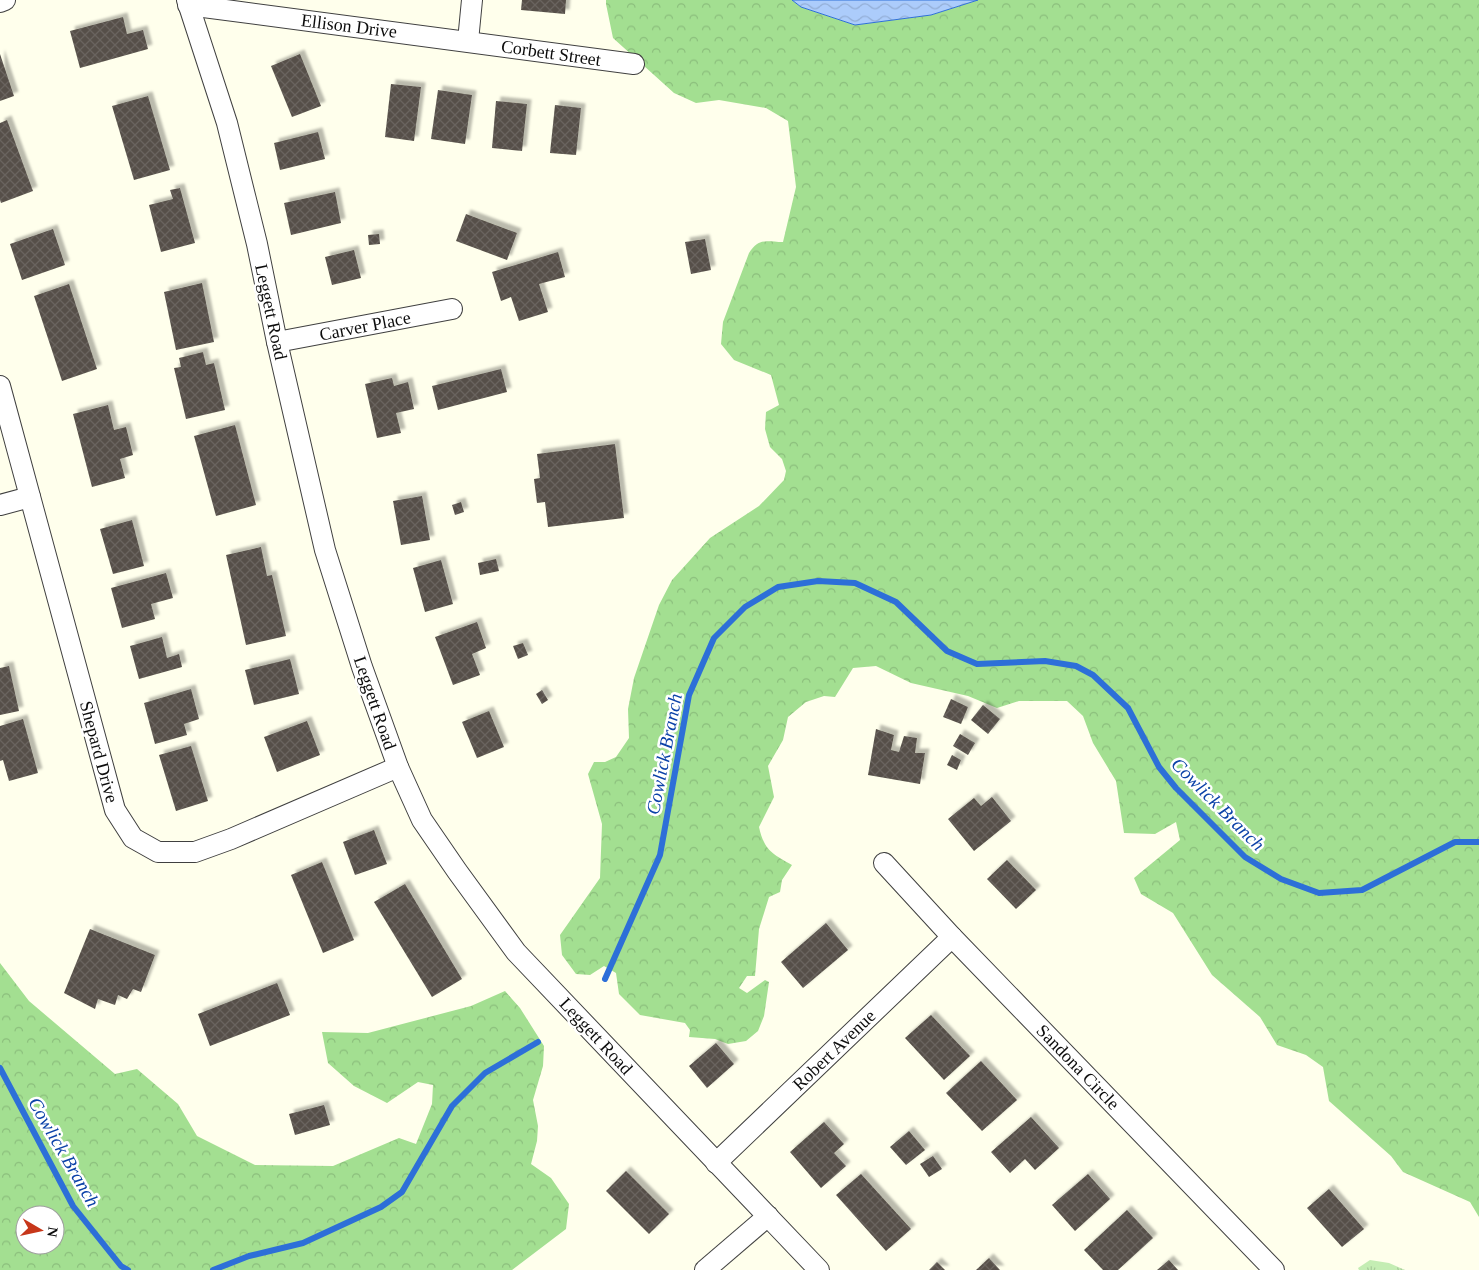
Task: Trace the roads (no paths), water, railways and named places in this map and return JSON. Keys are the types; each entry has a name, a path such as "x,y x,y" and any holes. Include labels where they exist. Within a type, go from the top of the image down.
{"street":[{"path":"0,2 5,0"},
{"path":"468,42 472,0"},
{"name":"Ellison Drive","path":"188,3 468,42"},
{"name":"Leggett Road","path":"188,3 227,123 258,244 277,342 325,550 362,667 398,767 422,820 516,952 819,1270"},
{"name":"Corbett Street","path":"468,42 634,64"},
{"name":"Carver Place","path":"277,342 452,309"},
{"name":"Shepard Drive","path":"0,386 115,810 133,838 158,852 195,852 231,839 398,767"},
{"path":"0,506 30,497"},
{"name":"Sandona Circle","path":"884,863 952,937 1274,1270"},
{"name":"Robert Avenue","path":"716,1163 952,937"},
{"path":"705,1270 768,1216"}],"water":[{"path":"792,0 978,0 931,15 855,25 801,7"}],"waterway":[{"name":"Cowlick Branch","path":"605,979 660,855 689,695 714,638 745,607 778,587 818,581 855,583 896,602 947,651 977,664 1045,661 1076,666 1093,675 1128,708 1159,767 1176,788 1245,857 1281,879 1319,893 1362,890 1455,842 1479,842"},
{"name":"Cowlick Branch","path":"213,1270 249,1256 303,1243 381,1207 402,1192 452,1106 485,1073 538,1042"},
{"name":"Cowlick Branch","path":"0,1068 73,1206 121,1266 128,1270"}]}
